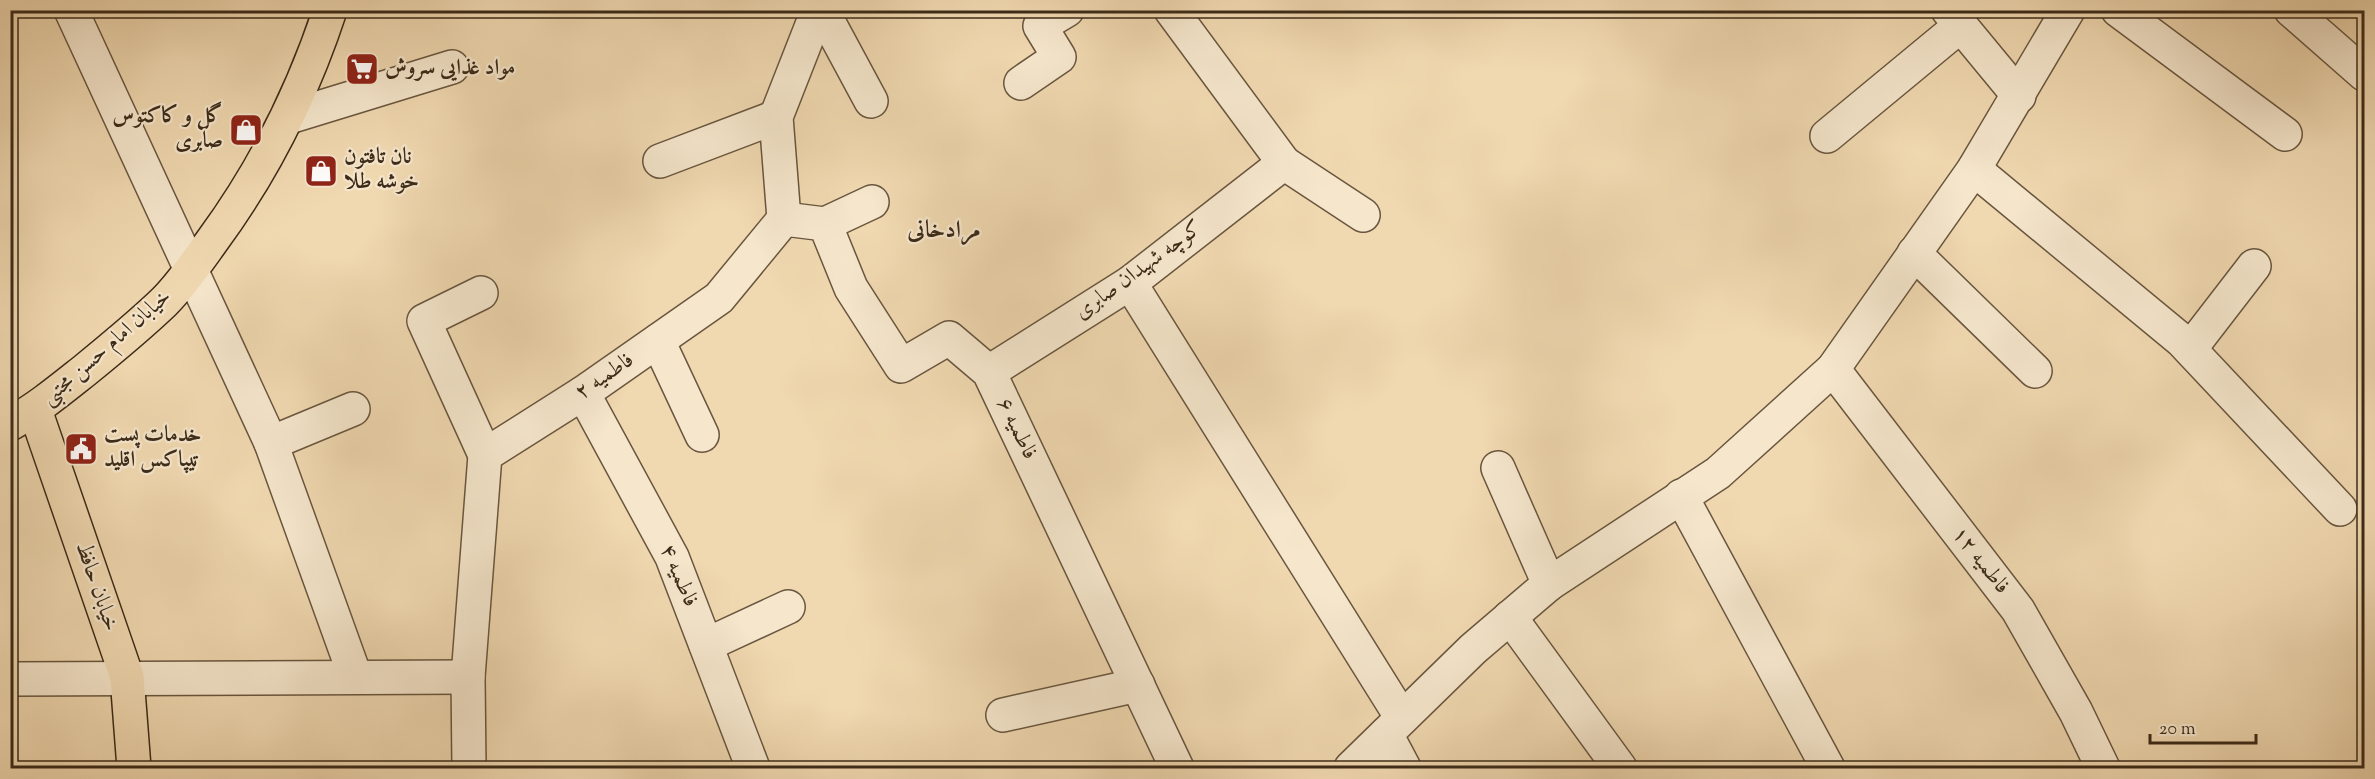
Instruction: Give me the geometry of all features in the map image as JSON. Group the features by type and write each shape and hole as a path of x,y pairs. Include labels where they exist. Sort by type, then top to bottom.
{"main road":[{"name":"خیابان امام حسن مجتبی","path":"23,417 140,324 165,301 192,268 240,203 289,117 314,58 330,10"},
{"name":"خیابان حافظ","path":"23,417 128,677 134,768"}],"street":[{"path":"71,10 271,443 355,676"},
{"path":"820,10 871,101"},
{"path":"820,10 776,117 784,219 825,224 872,202"},
{"path":"1021,82 1059,57 1040,26 1067,10"},
{"path":"1171,10 1284,163 1363,215"},
{"path":"1351,768 1549,584 1718,473 1833,369 1974,169 2068,10"},
{"path":"2118,10 2285,134"},
{"path":"2291,10 2364,74"},
{"path":"1827,136 1954,18 2019,96"},
{"path":"289,117 452,67"},
{"path":"660,161 776,117"},
{"name":"کوچه شهیدان صابری","path":"989,372 1130,283 1284,163"},
{"path":"1974,169 2190,349 2340,509"},
{"name":"فاطمیه ۲","path":"484,455 583,393 718,298 784,219"},
{"name":"فاطمیه ۶","path":"825,224 851,288 901,366 949,338 989,372 1177,768"},
{"path":"1914,253 2035,371"},
{"path":"2190,349 2254,266"},
{"path":"1130,283 1394,726 1404,768"},
{"path":"469,768 468,676 484,455 424,321 481,293"},
{"path":"658,341 702,435"},
{"name":"فاطمیه ۱۲","path":"1833,369 2018,610 2076,711 2103,768"},
{"name":"فاطمیه ۴","path":"583,393 672,557 753,768"},
{"path":"271,443 353,409"},
{"path":"1498,468 1549,584"},
{"path":"1681,496 1828,768"},
{"path":"706,645 788,607"},
{"path":"1510,618 1620,768"},
{"path":"10,678 468,676"},
{"path":"1004,715 1138,685"}],"place":[{"name":"مواد غذایی سروش","path":"362,69"},
{"name":"گل و کاکتوس صابری","path":"246,130"},
{"name":"نان تافتون خوشه طلا","path":"321,171"},
{"name":"خدمات پست تیپاکس اقلید","path":"81,449"}],"district":[{"name":"مرادخانی","path":"944,231"}]}
